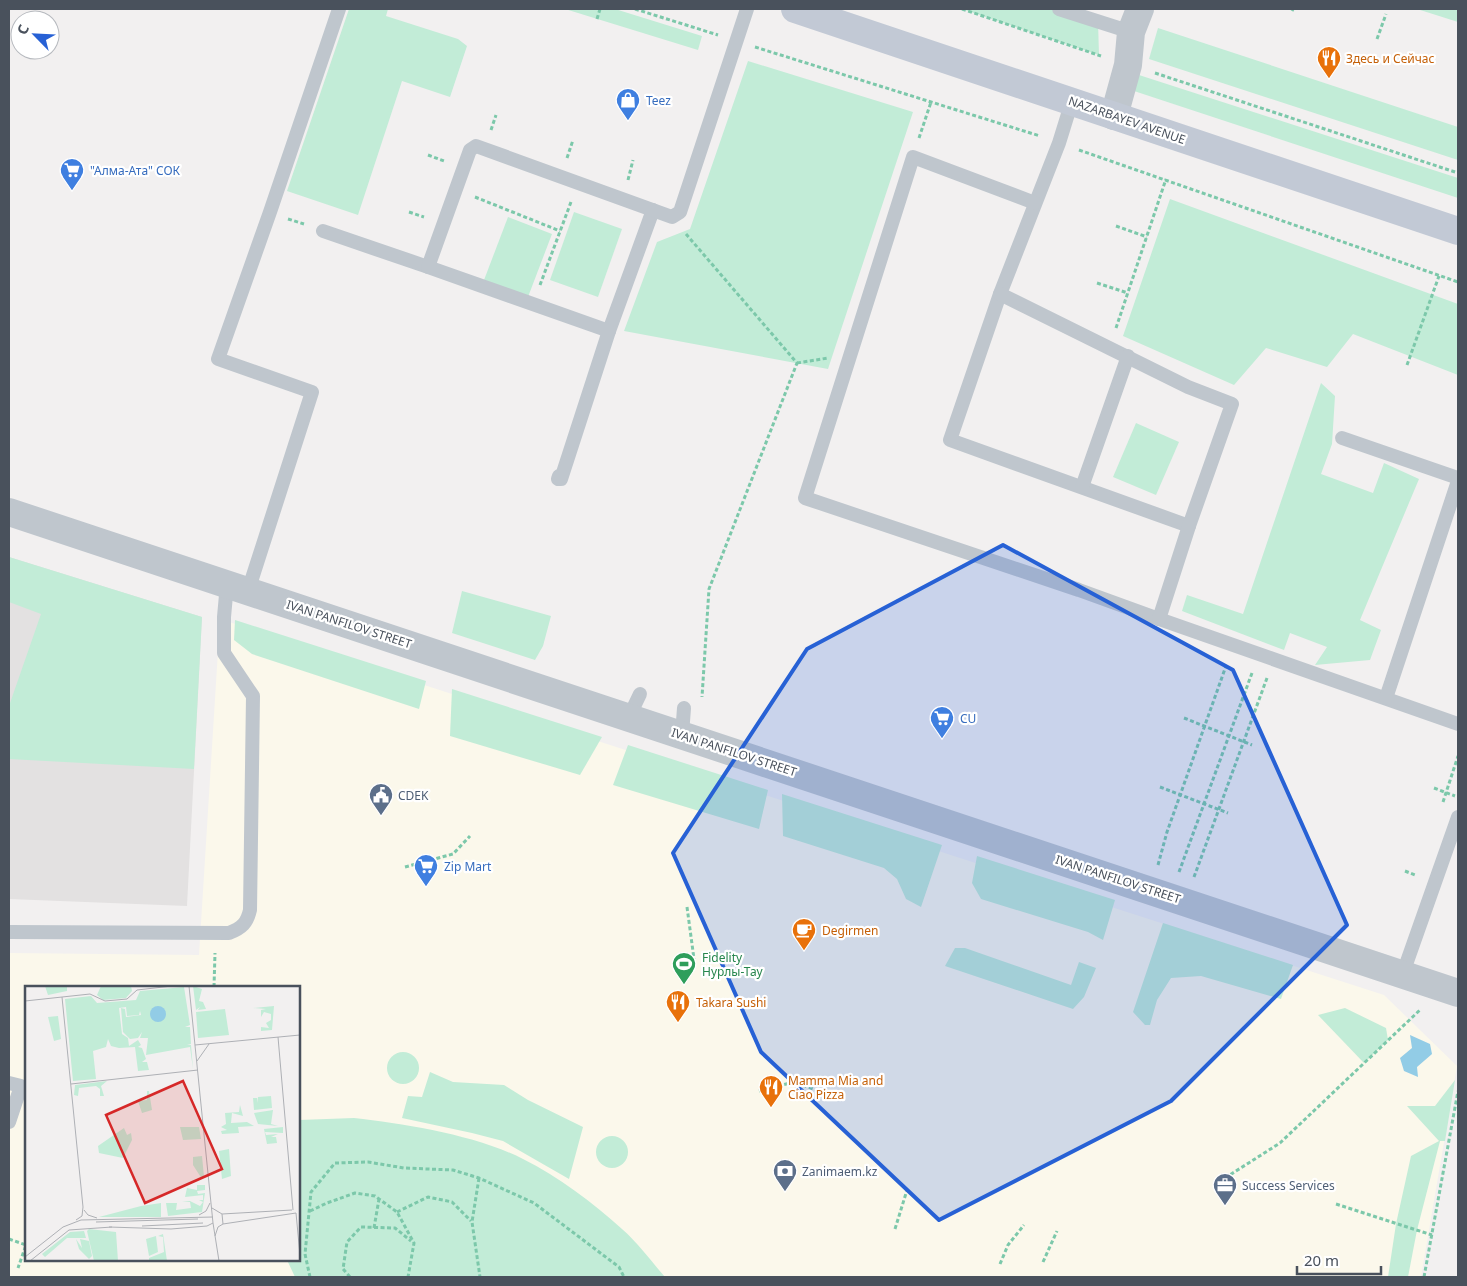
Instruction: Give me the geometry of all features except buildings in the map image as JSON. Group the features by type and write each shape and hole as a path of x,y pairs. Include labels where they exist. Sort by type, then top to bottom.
{"main road":[{"name":"NAZARBAYEV AVENUE","path":"795,9 1458,231"}],"street":[{"path":"1114,116 1128,64 1136,20"},
{"name":"IVAN PANFILOV STREET","path":"9,512 237,587 635,705 682,734 1458,993"}],"lane":[{"path":"9,932 229,933 240,928 247,921 250,910 254,696 224,652 224,616 312,392 218,359 339,9"},
{"path":"428,267 470,150 476,146 672,217 680,212 747,9"},
{"path":"1059,9 1136,20"},
{"path":"1072,101 1059,143 1000,294 950,440 1189,526"},
{"path":"1035,203 912,157 805,498 1079,590 1159,620 1458,724"},
{"path":"559,476 558,479 561,479 609,331 653,210"},
{"path":"323,231 609,331"},
{"path":"1000,294 1188,387 1232,404 1189,526 1159,620"},
{"path":"1082,487 1128,356"},
{"path":"1342,438 1458,480 1386,698"},
{"path":"682,734 684,708"},
{"path":"1403,974 1458,817"},
{"path":"9,1083 21,1086 9,1122"}],"path":[{"path":"597,18 600,9"},
{"path":"962,9 1458,174"},
{"path":"1377,40 1386,14"},
{"path":"912,157 931,102"},
{"path":"1109,347 1166,179"},
{"path":"533,304 578,183"},
{"path":"456,190 560,231"},
{"path":"270,212 323,231"},
{"path":"672,217 796,363"},
{"path":"1116,226 1147,237"},
{"path":"1407,365 1439,276"},
{"path":"1097,283 1128,293"},
{"path":"796,363 850,354"},
{"path":"702,704 709,589 796,363"},
{"path":"1149,890 1180,796 1234,645"},
{"path":"1177,877 1259,654"},
{"path":"1192,882 1274,659"},
{"path":"1184,718 1252,745"},
{"path":"1160,788 1228,813"},
{"path":"1434,788 1458,797"},
{"path":"405,867 452,854 470,836"},
{"path":"687,907 694,959"},
{"path":"214,986 216,933"},
{"path":"1225,1178 1280,1143 1425,1005"},
{"path":"759,1091 794,1082 827,1094"},
{"path":"1424,1277 1458,1091"},
{"path":"310,1277 305,1254 311,1192 335,1163 368,1162 404,1168 453,1170 480,1178 534,1203 619,1267 624,1277"},
{"path":"480,1178 472,1222 480,1277"},
{"path":"895,1229 907,1190"},
{"path":"310,1211 355,1193 375,1196 397,1212 414,1243 408,1277"},
{"path":"397,1212 428,1196 452,1202 472,1222"},
{"path":"374,1228 379,1199"},
{"path":"1336,1204 1432,1235"},
{"path":"1000,1264 1008,1245 1024,1225"},
{"path":"350,1277 343,1269 347,1242 361,1227 395,1228 414,1243"},
{"path":"1043,1262 1058,1231"},
{"path":"9,1238 25,1245"},
{"path":"18,1268 25,1248"}],"highlighted area":[{"path":"1003,545 1233,670 1347,925 1171,1101 939,1220 761,1052 673,853 807,649"}],"shaded area":[{"path":"9,557 202,617 187,906 9,899"},
{"path":"220,619 1384,995 1457,1066 1421,1277 9,1277 9,953 199,955"}],"green space":[{"path":"349,9 388,9 386,16 458,39 467,46 450,97 402,81 358,215 287,191"},
{"path":"565,9 615,9 702,36 698,50"},
{"path":"962,9 1059,9 1098,21 1099,55"},
{"path":"1417,9 1458,9 1458,22"},
{"path":"1158,28 1458,127 1458,160 1149,59"},
{"path":"748,61 913,112 828,369 624,331 657,242 690,229"},
{"path":"1139,75 1458,178 1458,198 1134,91"},
{"path":"1170,199 1458,304 1458,375 1353,334 1327,367 1266,348 1234,385 1123,336"},
{"path":"574,212 622,229 598,297 550,280"},
{"path":"508,217 552,234 528,297 484,280"},
{"path":"1321,383 1335,396 1332,444 1321,474 1373,493 1384,463 1419,479 1360,620 1381,630 1370,660 1315,665 1327,647 1290,633 1284,650 1182,611 1187,595 1243,614"},
{"path":"1136,423 1179,442 1156,495 1113,477"},
{"path":"9,557 202,617 194,769 9,759 9,706 41,614 9,602"},
{"path":"462,591 551,616 543,646 535,660 452,633"},
{"path":"235,620 426,681 419,709 252,654 234,640"},
{"path":"452,689 602,737 580,775 450,736"},
{"path":"628,745 768,790 759,829 613,785"},
{"path":"782,794 942,845 921,907 906,899 897,879 884,868 783,836"},
{"path":"977,856 1115,900 1103,940 1088,932 981,899 972,883"},
{"path":"1163,923 1293,965 1281,999 1201,976 1171,978 1157,1000 1150,1025 1145,1025 1133,1012"},
{"path":"955,948 965,948 1071,985 1079,962 1096,968 1084,997 1073,1009 945,966"},
{"path":"1345,1008 1386,1028 1388,1040 1364,1063 1318,1015"},
{"path":"403,1052 415,1056 419,1068 415,1080 403,1084 391,1080 387,1068 391,1056"},
{"path":"430,1072 453,1082 504,1085 528,1100 583,1127 569,1179 503,1141 402,1118 408,1096 422,1097"},
{"path":"1455,1080 1445,1141 1440,1141 1417,1230 1408,1277 1388,1277 1396,1224 1411,1156 1439,1141 1407,1106 1435,1106"},
{"path":"354,1118 418,1127 484,1143 523,1159 562,1182 599,1209 634,1240 665,1277 295,1277 287,1261 300,1261 300,1120"},
{"path":"612,1136 624,1140 628,1152 624,1164 612,1168 600,1164 596,1152 600,1140"}],"water":[{"path":"1410,1035 1430,1044 1432,1054 1417,1067 1418,1077 1404,1071 1400,1058 1412,1048"}],"place":[{"name":"Здесь и Сейчас","path":"1329,79"},
{"name":"Teez","path":"628,121"},
{"name":"\"Алма-Ата\" СОК","path":"72,191"},
{"name":"CU","path":"942,739"},
{"name":"CDEK","path":"381,816"},
{"name":"Zip Mart","path":"426,887"},
{"name":"Degirmen","path":"804,951"},
{"name":"Fidelity Нурлы-Тау","path":"684,985"},
{"name":"Takara Sushi","path":"678,1023"},
{"name":"Mamma Mia and Ciao Pizza","path":"771,1108"},
{"name":"Zanimaem.kz","path":"785,1192"},
{"name":"Success Services","path":"1225,1206"}]}
